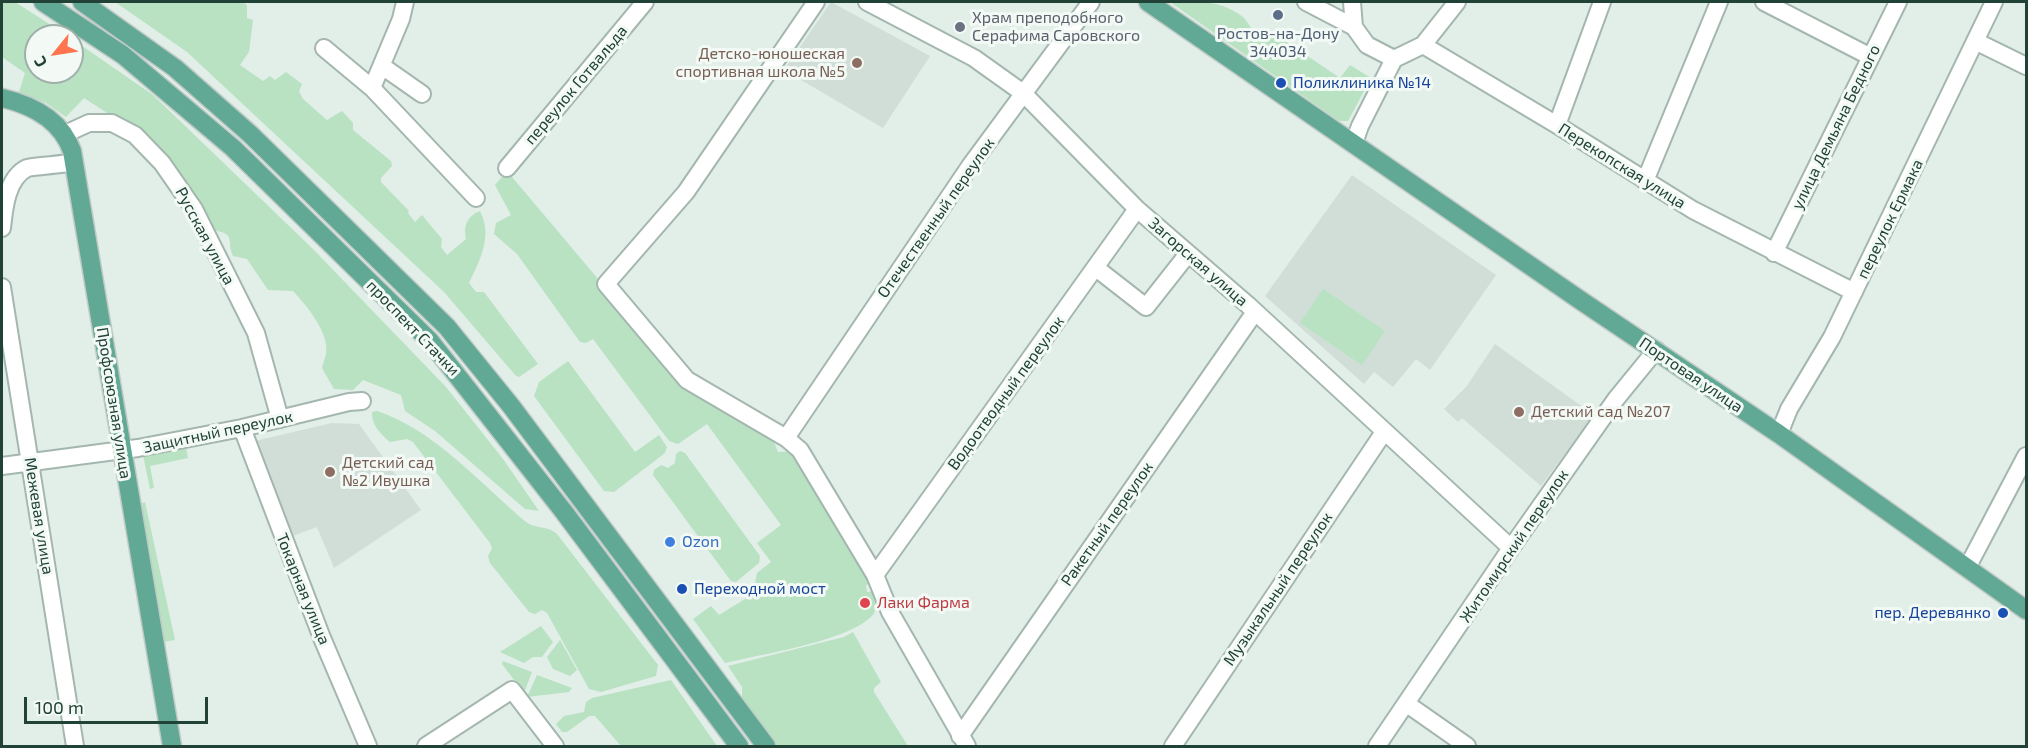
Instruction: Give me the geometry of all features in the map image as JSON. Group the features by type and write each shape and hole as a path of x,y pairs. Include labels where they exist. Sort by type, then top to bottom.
{"main road":[{"name":"проспект Стачки","path":"43,2 132,62 228,144 430,341 572,521 739,747"},
{"name":"проспект Стачки","path":"82,2 176,68 243,127 447,327 511,406 766,747"},
{"name":"Портовая улица","path":"1148,2 1779,434 2026,609"},
{"name":"Профсоюзная улица","path":"2,98 39,112 64,134 75,162 172,747"}],"street":[{"path":"372,88 405,2"},
{"name":"переулок Готвальда","path":"507,168 645,2"},
{"path":"816,2 686,192 606,284 687,380 786,438 800,450 875,575 890,612 964,741"},
{"name":"Загорская улица","path":"867,2 974,58 1023,93 1137,210 1255,312 1511,548"},
{"name":"Отечественный переулок","path":"786,438 970,166 1091,2"},
{"path":"1306,2 1354,27 1367,45 1394,59"},
{"path":"1353,2 1354,27"},
{"path":"1354,143 1360,126 1394,59 1423,45 1457,2"},
{"path":"1557,125 1602,2"},
{"path":"1645,181 1719,2"},
{"path":"1764,2 1871,57"},
{"name":"улица Демьяна Бедного","path":"1774,253 1898,2"},
{"name":"переулок Ермака","path":"1779,434 1789,409 1832,337 1994,2"},
{"path":"1975,41 2026,66"},
{"name":"Перекопская улица","path":"1423,45 1645,181 1774,253 1854,292"},
{"path":"324,48 372,88 476,198"},
{"path":"382,66 422,94"},
{"name":"Русская улица","path":"64,134 89,123 112,123 135,135 162,163 194,209 256,333 280,419"},
{"path":"2,228 8,192 24,171 29,168 47,168 75,162"},
{"name":"Водоотводный переулок","path":"875,575 1137,210"},
{"path":"1096,268 1146,307 1187,255"},
{"name":"Межевая улица","path":"2,286 75,747"},
{"name":"Ракетный переулок","path":"964,741 1255,312"},
{"name":"Житомирский переулок","path":"1377,747 1511,548 1616,399 1656,350"},
{"name":"Защитный переулок","path":"2,466 122,451 242,428 349,402 362,401"},
{"name":"Токарная улица","path":"242,428 322,638 369,747"},
{"name":"Музыкальный переулок","path":"1173,747 1384,432"},
{"path":"1967,568 2026,456"},
{"path":"426,747 512,690 555,747"},
{"path":"1407,704 1467,747"}],"shaded area":[{"name":"Детско-юношеская спортивная школа №5","path":"831,2 930,56 883,128 784,70"},
{"path":"1352,175 1496,275 1430,370 1416,359 1393,387 1374,372 1364,384 1265,296"},
{"name":"Детский сад №207","path":"1495,344 1594,415 1541,486 1462,418 1458,422 1444,409 1466,387"},
{"name":"Детский сад №2 Ивушка","path":"332,423 359,424 421,510 334,568 317,527 290,537 255,441"}],"green space":[{"path":"2,2 15,2 49,24 24,24 24,72 2,57"},
{"path":"115,2 242,2 247,5 247,18 253,20 249,52 240,65 263,81 270,76 275,80 286,72 302,84 299,91 303,99 327,120 342,111 353,123 353,130 391,161 392,166 381,178 381,182 409,211 408,213 415,222 422,215 442,239 441,247 447,255 466,239 467,222 480,211 484,220 484,248 469,283 476,292 484,292 538,364 519,377 516,376 444,292 187,52"},
{"path":"1170,2 1200,2 1226,7 1243,17 1258,36 1266,28 1340,78 1350,65 1371,78 1348,121 1339,121"},
{"path":"84,47 153,95 313,249 446,387 503,459 539,511 525,509 435,431 405,411 401,395 363,380 353,390 334,389 322,368 326,354 324,337 316,320 304,304 293,291 268,290 247,259 233,256 228,236 213,230 132,129 84,98 66,117 46,103 19,92 24,76 24,84 84,84"},
{"path":"507,171 685,382 740,415 774,442 778,452 795,451 872,579 866,586 867,592 876,591 877,595 876,608 871,617 858,626 823,640 725,663 693,619 711,606 719,615 753,594 757,573 771,562 757,543 781,525 707,424 678,444 669,441 593,339 586,343 580,342 517,254 494,234 496,223 511,215 495,185"},
{"path":"1323,289 1385,331 1362,365 1300,323"},
{"path":"568,361 635,452 659,435 667,447 665,453 614,492 604,491 534,396 539,382"},
{"path":"377,411 398,419 437,444 526,522 557,534 658,665 656,676 601,692 589,689 547,613 542,610 535,614 529,612 490,563 488,556 492,548 490,543 413,442 407,439 390,442 377,429 372,412"},
{"path":"185,441 188,458 150,466 154,488 150,489 142,450"},
{"path":"680,451 685,453 760,556 759,563 736,582 731,581 653,475 654,470 661,465 668,468 675,463 676,454"},
{"path":"145,502 175,640 163,642 139,504"},
{"path":"541,626 553,642 542,657 533,657 524,663 500,652"},
{"path":"853,632 881,682 874,688 874,692 908,746 776,746 742,699 742,687 728,666 844,637"},
{"path":"560,640 577,670 570,676 553,669 547,657"},
{"path":"503,661 532,672 524,693 502,664"},
{"path":"537,675 572,688 569,692 527,697"},
{"path":"671,680 717,746 621,746 595,716 589,716 567,732 562,732 556,724 564,716 584,712 586,702 592,698"}],"place":[{"name":"Ростов-на-Дону 344034","path":"1278,15"},
{"name":"Храм преподобного Серафима Саровского","path":"960,27"},
{"name":"Детско-юношеская спортивная школа №5","path":"857,63"},
{"name":"Поликлиника №14","path":"1281,83"},
{"name":"Детский сад №207","path":"1519,412"},
{"name":"Детский сад №2 Ивушка","path":"330,472"},
{"name":"Ozon","path":"670,542"},
{"name":"Переходной мост","path":"682,589"},
{"name":"Лаки Фарма","path":"865,603"},
{"name":"пер. Деревянко","path":"2003,613"}]}
